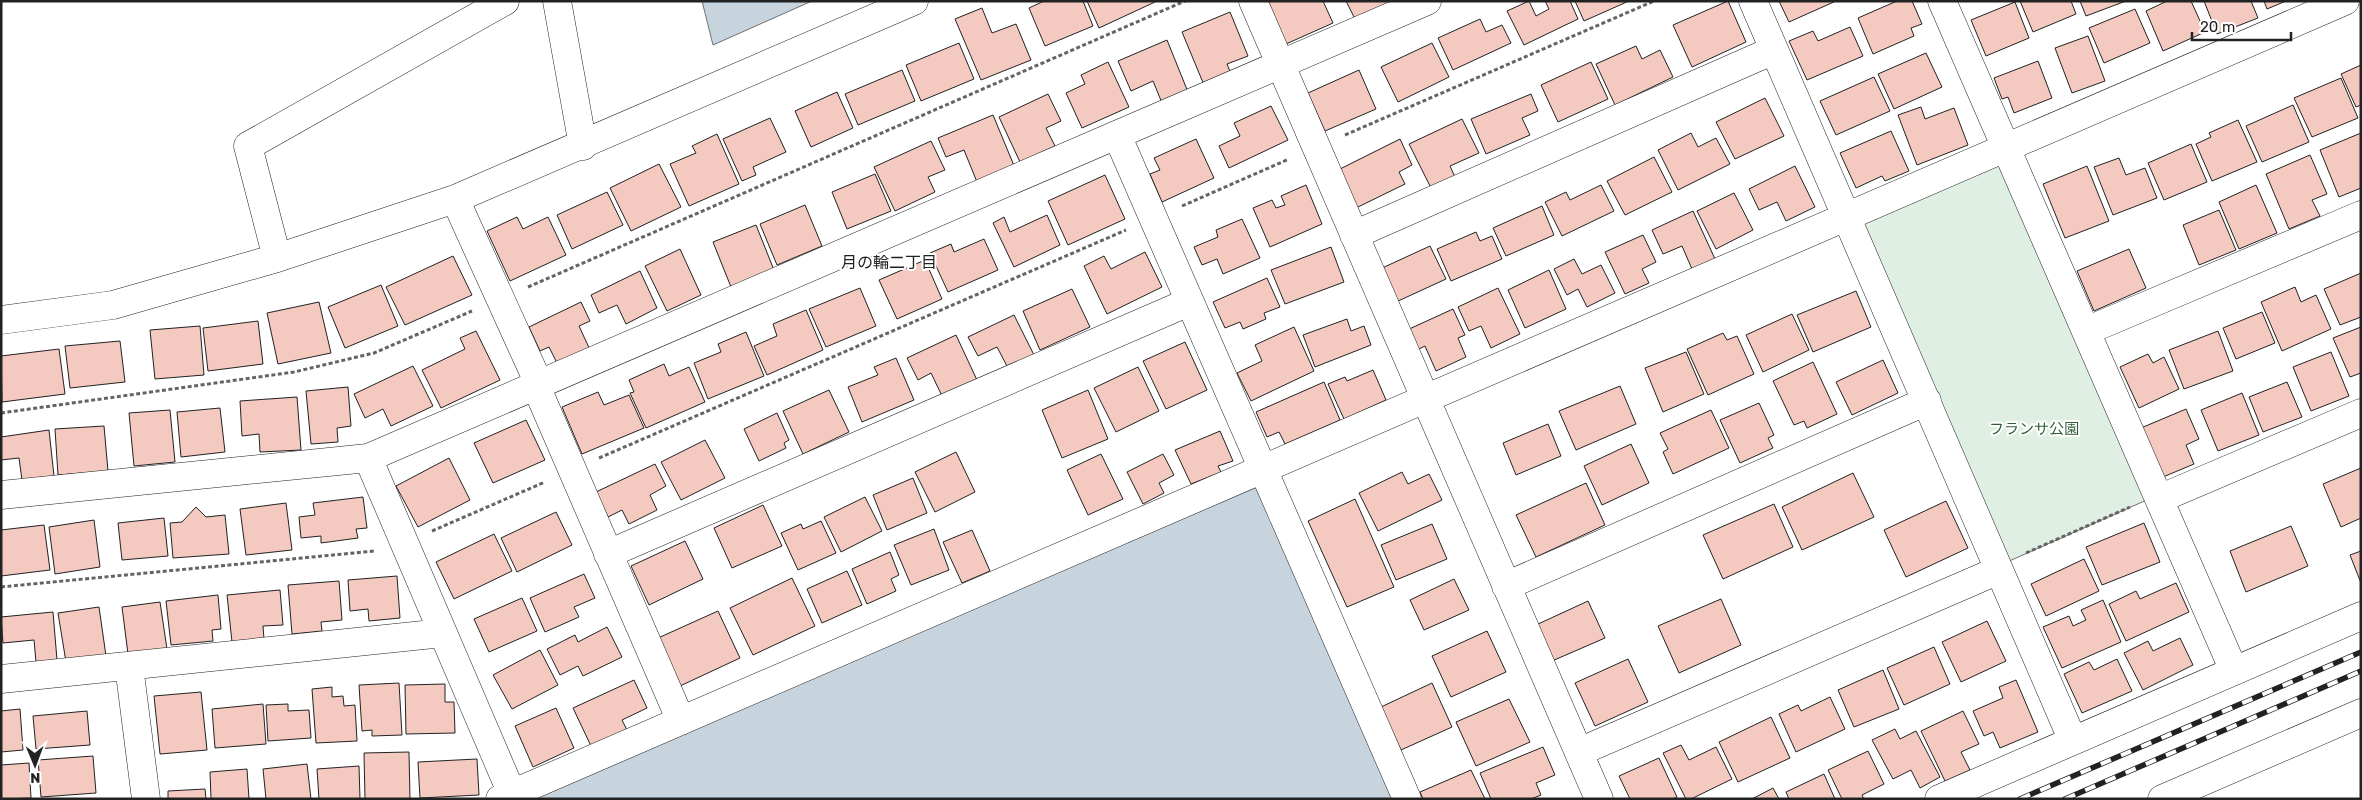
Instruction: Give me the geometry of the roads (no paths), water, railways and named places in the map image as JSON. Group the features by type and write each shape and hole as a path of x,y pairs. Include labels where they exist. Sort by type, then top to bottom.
{"street":[{"path":"277,258 248,146 505,1"},
{"path":"557,1 583,146"},
{"path":"1,320 113,305 277,258 455,199 583,146 914,1"},
{"path":"1253,1 1599,799"},
{"path":"1,495 368,458 1427,1"},
{"path":"1753,1 2074,741"},
{"path":"1942,1 2234,671"},
{"path":"368,458 443,633 506,796 2344,1"},
{"path":"1354,235 1774,50"},
{"path":"1117,135 1407,799"},
{"path":"455,199 538,385 572,470 681,721"},
{"path":"2086,331 2361,215"},
{"path":"608,554 1189,302"},
{"path":"1506,586 1927,402"},
{"path":"2158,497 2361,413"},
{"path":"1579,752 1998,568"},
{"path":"1939,799 2361,616"},
{"path":"1,679 443,633"},
{"path":"129,666 146,799"},
{"path":"2162,799 2361,713"}],"railway":[{"path":"2020,799 2361,652"},
{"path":"2065,799 2361,671"}],"district":[{"name":"月の輪二丁目","path":"889,262"}],"park label":[{"name":"フランサ公園","path":"2034,429"}]}
